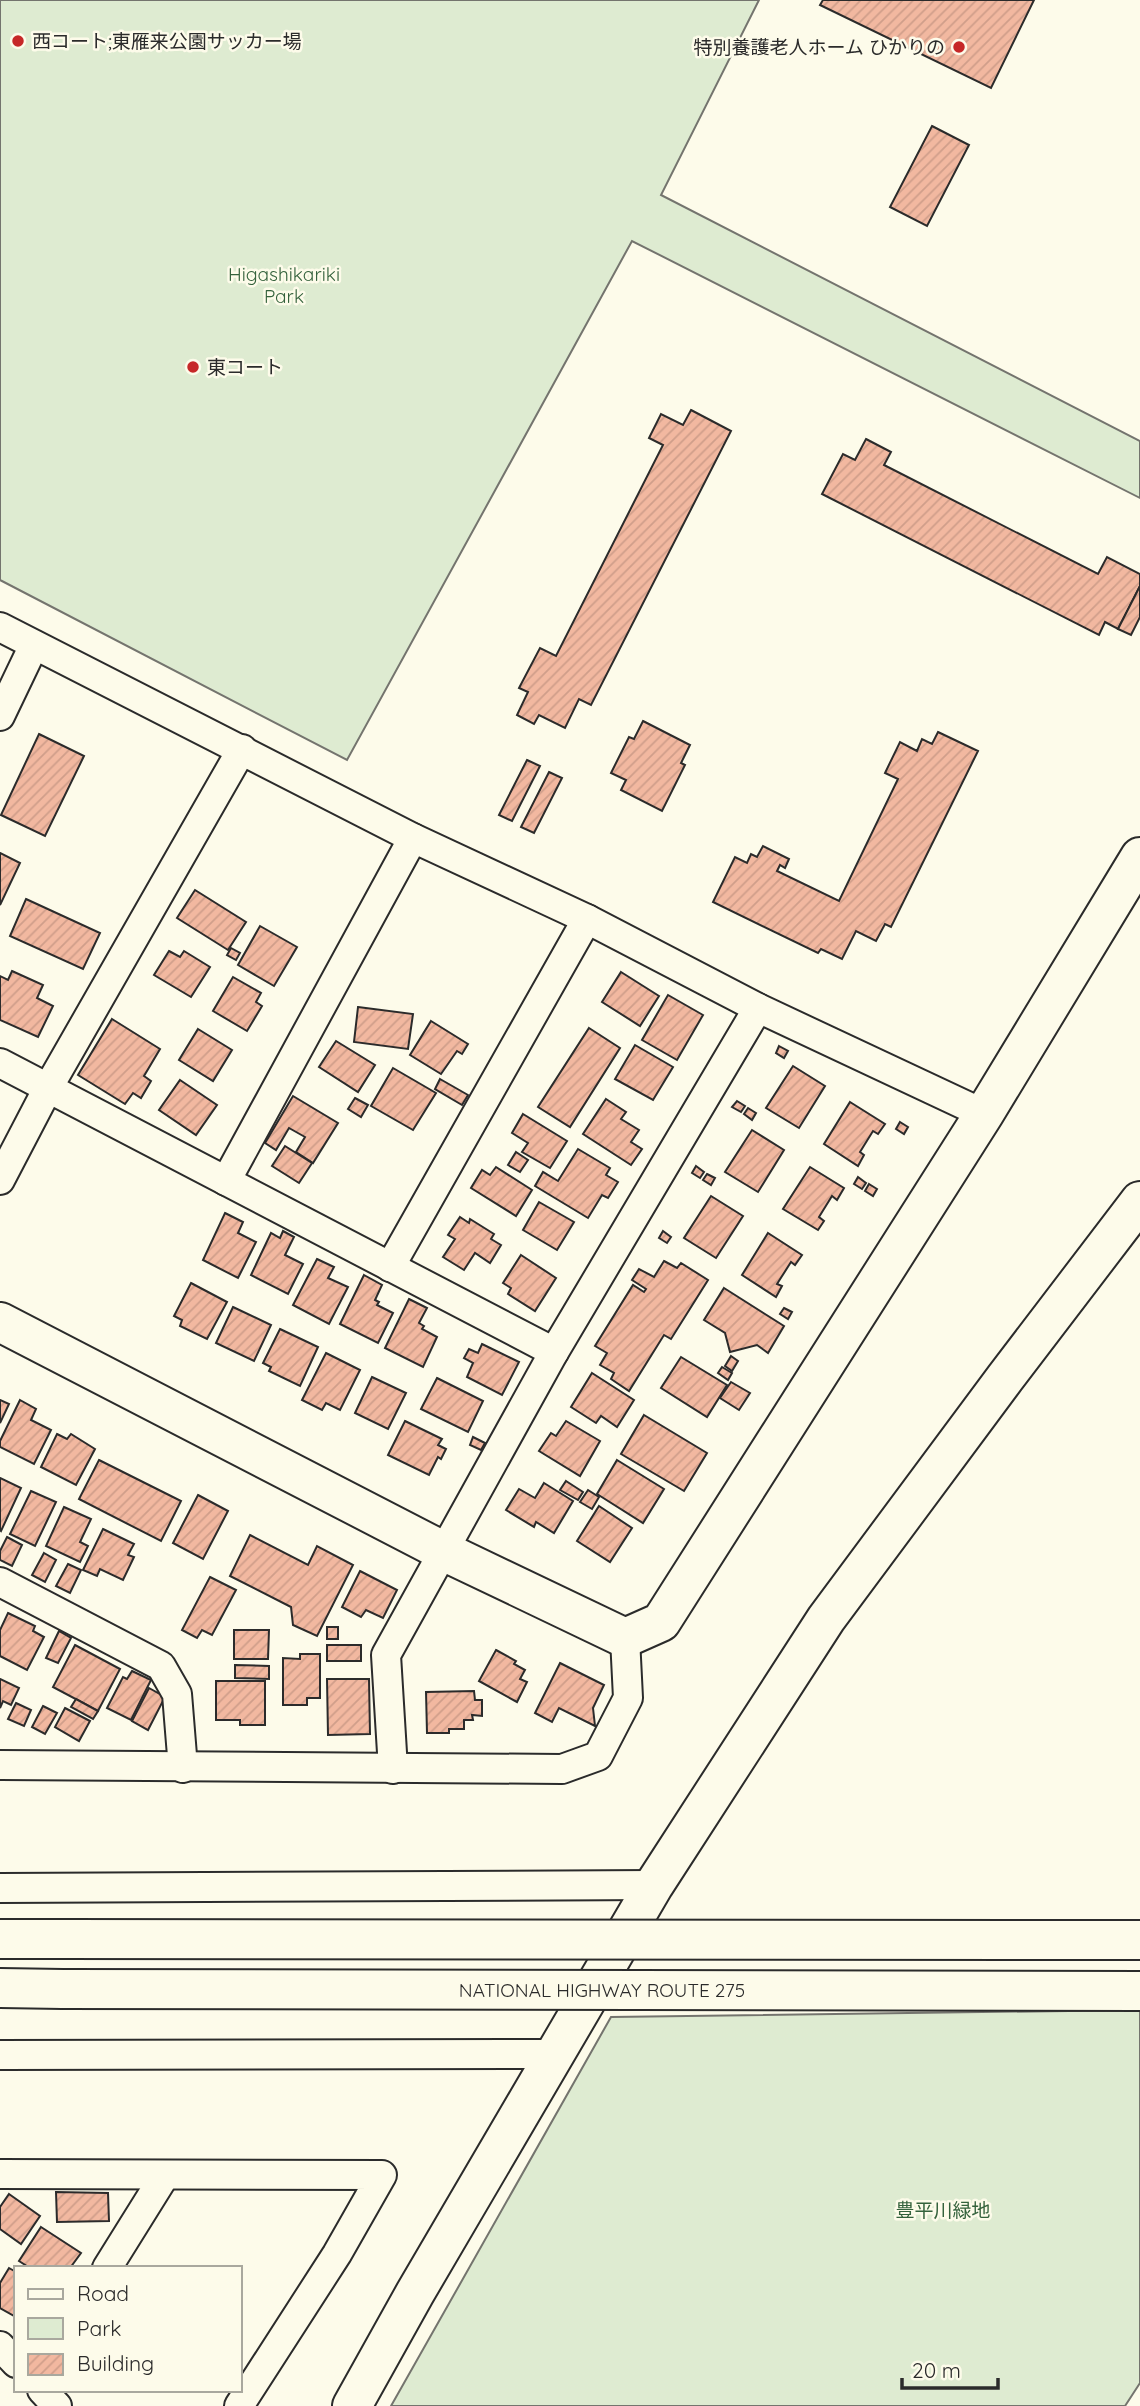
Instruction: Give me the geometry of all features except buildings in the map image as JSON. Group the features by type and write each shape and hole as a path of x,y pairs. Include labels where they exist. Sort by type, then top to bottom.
{"main road":[{"path":"0,1322 443,1551 625,1638 661,1622 984,1114 1140,858"},
{"path":"352,2406 654,1885 826,1619 1140,1201"},
{"path":"0,1939 1140,1940"},
{"name":"NATIONAL HIGHWAY ROUTE 275","path":"0,1989 1140,1991"}],"street":[{"path":"0,627 413,838 587,919 758,1007 984,1114"},
{"path":"0,716 34,645"},
{"path":"0,1180 48,1088 242,749"},
{"path":"226,1181 413,838"},
{"path":"390,1267 587,919"},
{"path":"393,1769 386,1656 554,1352 758,1007"},
{"path":"0,1063 554,1352"},
{"path":"0,1582 161,1666 177,1694 183,1768"},
{"path":"0,1765 562,1769 598,1756 628,1698 625,1638"},
{"path":"0,1888 654,1885"},
{"path":"0,2055 554,2054"},
{"path":"0,2175 382,2175 337,2254 239,2406"},
{"path":"108,2266 165,2175"},
{"path":"0,2346 14,2361"},
{"path":"44,2392 57,2406"}],"green space":[{"name":"Higashikariki Park","path":"0,0 759,0 661,195 1140,441 1140,498 632,241 347,760 0,580"},
{"name":"豊平川緑地","path":"1140,2010 1140,2383 1125,2406 391,2406 611,2017"}],"place":[{"name":"西コート;東雁来公園サッカー場","path":"18,41"},
{"name":"特別養護老人ホーム ひかりの","path":"959,47"},
{"name":"東コート","path":"193,367"}]}
